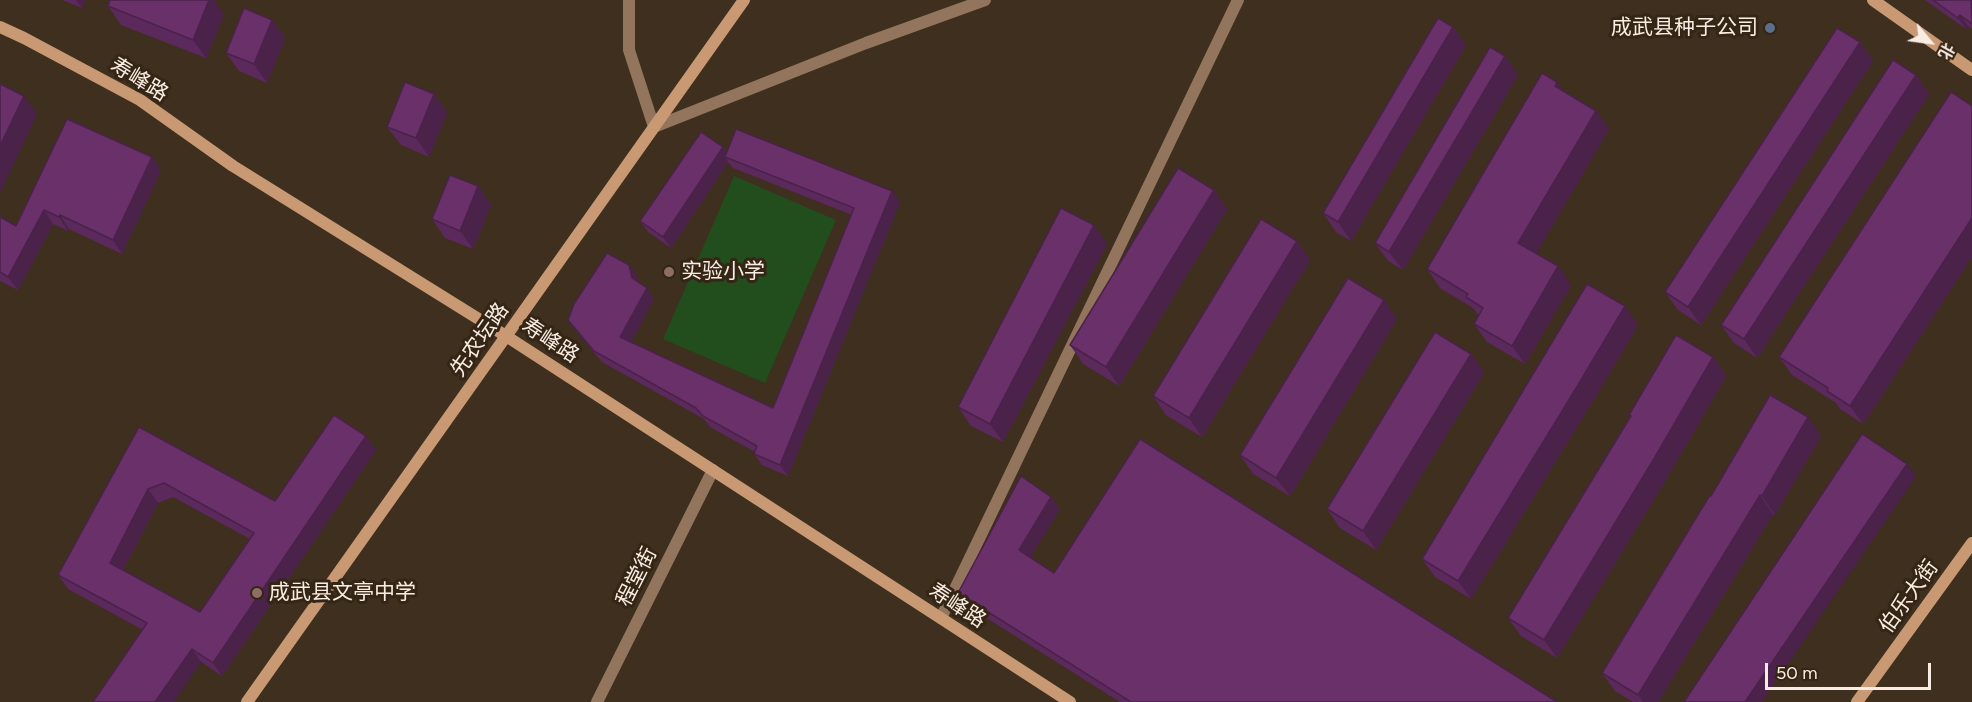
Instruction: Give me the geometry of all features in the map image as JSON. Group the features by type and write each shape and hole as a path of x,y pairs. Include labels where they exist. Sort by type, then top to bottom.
{"street":[{"path":"630,0 629,50 654,127 866,43 985,0"},
{"name":"先农坛路","path":"247,702 744,0"},
{"path":"941,618 1238,0"},
{"path":"1873,0 1972,70"},
{"name":"寿峰路","path":"0,27 140,100 233,166 506,336 1070,702"},
{"name":"程堂街","path":"597,702 713,470"},
{"name":"伯乐大街","path":"1857,702 1972,543"}],"green space":[{"path":"734,176 836,220 765,383 663,339"}],"building":[{"path":"110,0 209,0 193,40 108,6"},
{"path":"1933,0 1971,0 1972,24 1960,15 1958,18"},
{"path":"244,8 272,20 254,64 226,53"},
{"path":"1438,18 1453,27 1338,222 1323,213"},
{"path":"1837,28 1860,42 1688,307 1665,292"},
{"path":"1490,47 1505,56 1389,252 1375,243"},
{"path":"1893,60 1916,75 1744,339 1721,325"},
{"path":"1542,73 1557,82 1555,86 1596,111 1518,243 1558,266 1512,346 1474,324 1483,308 1466,297 1468,294 1427,269"},
{"path":"405,82 434,94 416,138 387,127"},
{"path":"0,84 24,96 0,146"},
{"path":"1951,92 1972,106 1972,218 1850,406 1827,391 1828,388 1779,357"},
{"path":"67,119 152,157 113,240 44,210 8,277 0,272 0,217 16,226"},
{"path":"736,129 892,191 780,465 754,454 757,446 703,416 696,408 594,351 568,320 574,304 607,253 629,265 632,278 647,288 620,337 773,408 854,208 725,157"},
{"path":"701,132 723,147 663,237 640,221"},
{"path":"1178,168 1214,190 1106,367 1070,345"},
{"path":"450,175 478,186 460,231 432,219"},
{"path":"1061,208 1094,225 990,424 958,407"},
{"path":"1261,219 1297,241 1189,418 1153,396"},
{"path":"1348,278 1384,300 1276,478 1240,455"},
{"path":"1587,284 1625,306 1458,581 1422,559"},
{"path":"1435,332 1471,354 1363,531 1327,509"},
{"path":"1676,335 1713,357 1544,640 1508,618 1631,416 1629,415"},
{"path":"1770,395 1808,417 1762,496 1760,495 1638,695 1602,673"},
{"path":"334,415 366,436 213,663 192,649 155,702 93,702 147,623 58,575 139,427 275,501","holes":["164,483 254,533 200,612 110,563 148,489"]},
{"path":"1862,434 1907,464 1745,702 1684,702"},
{"path":"1140,439 1557,702 1131,702 958,593 1021,476 1051,497 1019,550 1054,573"}],"place":[{"name":"成武县种子公司","path":"1770,28"},
{"name":"实验小学","path":"669,272"},
{"name":"成武县文亭中学","path":"257,593"}]}
